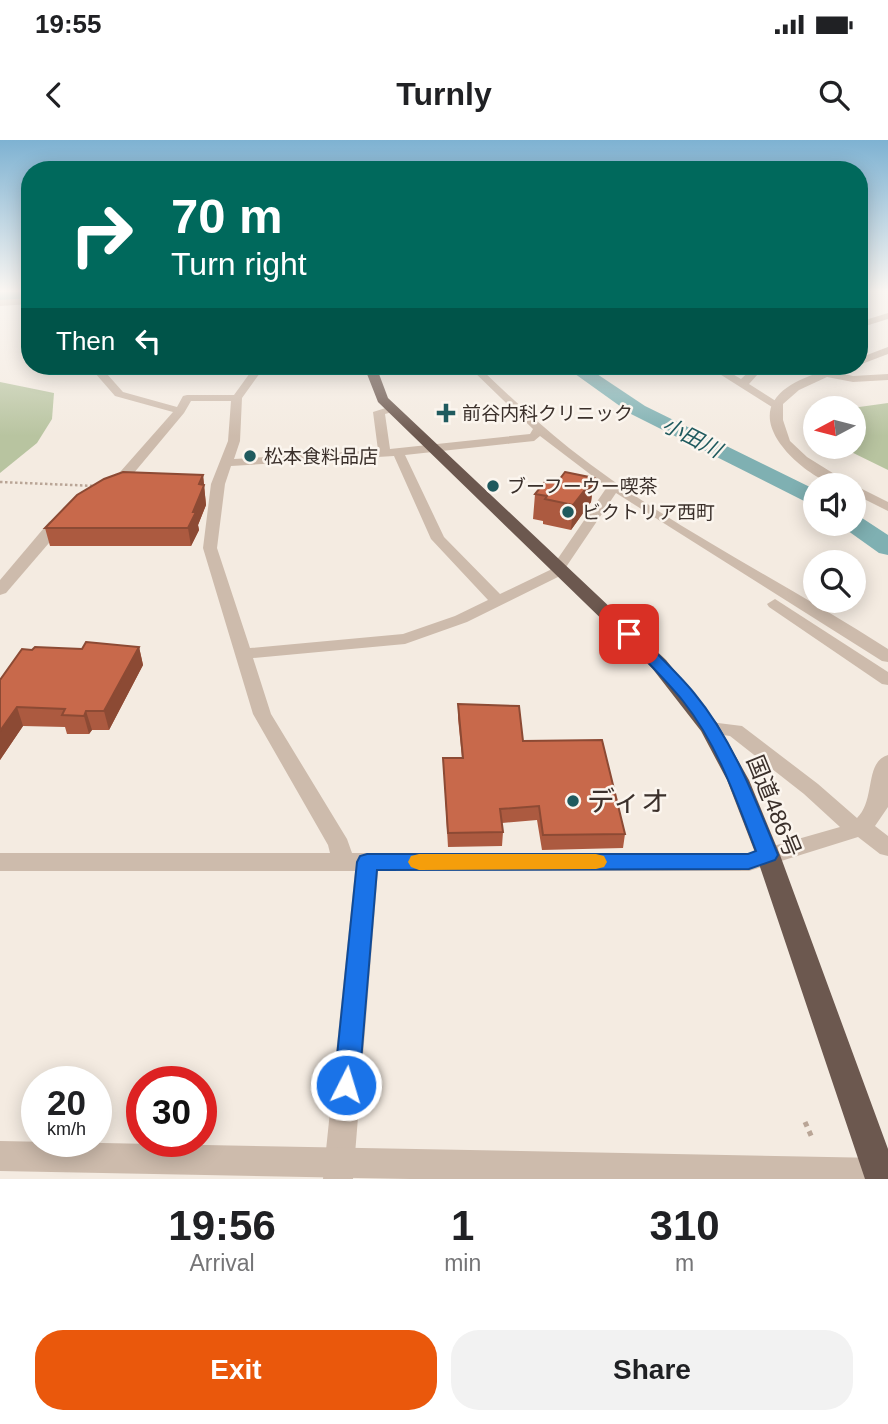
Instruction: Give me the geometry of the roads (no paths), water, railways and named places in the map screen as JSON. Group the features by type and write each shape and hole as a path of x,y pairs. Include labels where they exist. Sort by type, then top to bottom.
{"highway":[{"name":"国道486号","path":"373,375 377,390 392,409 659,664 710,728 738,780 768,855 881,1176"}],"street":[{"path":"868,358 888,350"},
{"path":"102,375 119,394 180,411"},
{"path":"254,375 237,398 237,422 226,463 212,484 210,548 262,715 339,845 355,862 339,1172"},
{"path":"482,375 538,430 613,487 803,601"},
{"path":"726,375 776,405"},
{"path":"742,385 751,375"},
{"path":"824,473 811,466 783,439 777,427 776,405 800,386 825,375"},
{"path":"832,375 853,379 888,377"},
{"path":"143,483 109,487 180,411 187,398 237,398"},
{"path":"392,409 379,412 380,432 438,538 497,600"},
{"path":"226,463 433,448 534,437 538,430"},
{"path":"245,654 405,639 461,619 555,573 613,487"},
{"path":"866,495 888,506"},
{"path":"0,590 54,525 71,512"},
{"path":"775,604 888,680"},
{"path":"808,613 816,631"},
{"path":"821,613 888,657"},
{"path":"710,728 735,730 811,789 849,823 870,833 888,848"},
{"path":"0,862 749,862 859,828 876,811 884,766 888,762"},
{"path":"0,1156 339,1172 881,1176"}],"waterway":[{"name":"小田川","path":"586,375 638,410 803,493"},
{"name":"小田川","path":"866,532 888,547"}],"place":[{"name":"前谷内科クリニック","path":"446,413"},
{"name":"松本食料品店","path":"250,456"},
{"name":"ブーフーウー喫茶","path":"493,486"},
{"name":"ビクトリア西町","path":"568,512"},
{"name":"ディオ","path":"573,801"}]}
